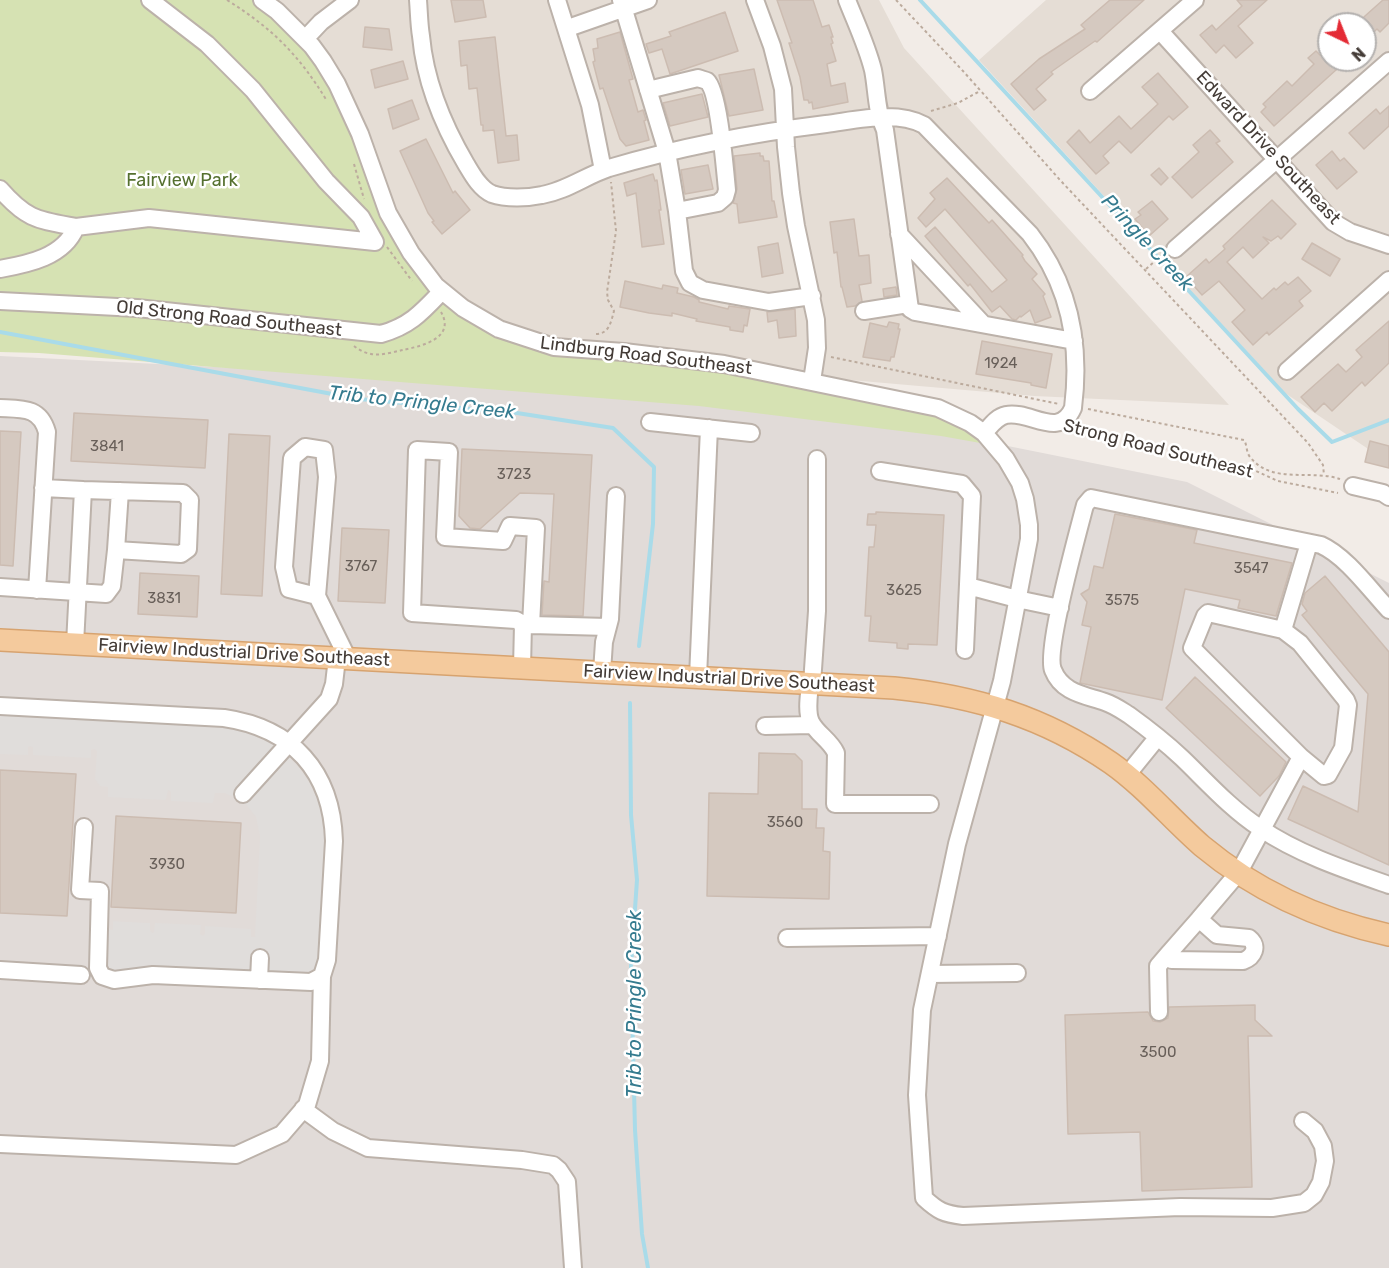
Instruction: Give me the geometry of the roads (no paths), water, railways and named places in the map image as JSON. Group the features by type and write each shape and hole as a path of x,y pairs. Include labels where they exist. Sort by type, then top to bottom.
{"main road":[{"name":"Fairview Industrial Drive Southeast","path":"0,640 698,677 931,692 995,706 1035,721 1067,737 1092,751 1127,776 1202,846 1239,872 1285,900 1310,911 1389,935"}],"street":[{"path":"0,189 15,207 38,220 76,228 149,218 375,242 361,217 326,181 253,90 207,44 150,0"},
{"name":"Lindburg Road Southeast","path":"262,0 277,11 323,61 337,84 360,135 388,213 411,253 436,286 464,308 499,329 554,347 691,359 731,365 938,408 960,417 984,433 997,446 1013,470 1025,499 1029,525 1026,560 995,706 957,844 922,1010 917,1095 924,1198 936,1210 948,1215 963,1216 1180,1207 1272,1208 1304,1203 1314,1195 1321,1182 1325,1161 1323,1146 1315,1131 1302,1121"},
{"path":"305,39 321,22 350,0"},
{"path":"418,0 421,38 438,110 456,147 476,180 491,194 510,197 538,196 566,189 667,152 786,129 879,118 907,118 924,125 1044,251 1061,285 1072,323 1074,341 915,312 908,304 885,130 879,118 879,100 869,56 847,0"},
{"path":"557,0 568,28 590,105 606,173"},
{"path":"568,28 622,4 648,0"},
{"path":"755,0 778,67 796,226 812,296 817,337 812,381"},
{"path":"1090,91 1195,0"},
{"path":"622,4 667,152 686,277 695,287 769,302 812,296"},
{"name":"Edward Drive Southeast","path":"1160,31 1334,222 1350,232 1389,245"},
{"path":"1168,252 1389,61"},
{"path":"648,90 698,78 706,80 712,88 722,141 725,197 718,203 677,211"},
{"path":"0,269 29,264 54,252 71,240 76,228"},
{"path":"899,234 983,324"},
{"path":"1287,371 1389,280"},
{"name":"Old Strong Road Southeast","path":"0,301 137,308 381,334 397,330 412,321 442,291"},
{"path":"864,312 908,304"},
{"name":"Strong Road Southeast","path":"984,433 998,419 1009,415 1053,424 1059,423 1071,414 1076,368 1074,341"},
{"path":"0,408 36,413 44,421 47,432 37,590"},
{"path":"650,422 751,433"},
{"path":"698,677 709,428"},
{"path":"243,794 329,699 342,659 316,596 327,477 324,450 305,447 292,458 284,567 289,589 316,596"},
{"path":"522,668 527,624 536,528 510,526 503,541 445,537 449,452 417,450 412,614 516,620 527,624 608,627"},
{"path":"817,459 817,611 809,715 812,724 832,745 836,753 835,804 930,804"},
{"path":"880,471 962,484 972,496 965,650"},
{"path":"43,488 183,492 190,500 188,549 181,554 116,550"},
{"path":"75,644 83,490"},
{"path":"1346,490 1383,493 1389,497"},
{"path":"0,586 78,594 106,594 112,586 120,491"},
{"path":"602,672 604,642 608,627 616,496"},
{"path":"1389,610 1328,548 1091,498 1085,505 1050,659 1063,685 1080,695 1115,706 1157,738 1261,829 1328,864 1389,885"},
{"path":"1284,630 1309,543"},
{"path":"968,586 1060,608"},
{"path":"1208,613 1284,630 1305,649 1348,705 1343,748 1328,775 1324,776 1301,757 1192,648 1208,613"},
{"path":"0,706 230,719 268,730 290,743 318,779 327,797 334,841 327,960 322,976 320,1060 307,1105 282,1134 236,1155 0,1144"},
{"path":"765,726 812,724"},
{"path":"1127,776 1157,738"},
{"path":"1160,1012 1158,966 1239,872 1301,757"},
{"path":"84,827 80,890 100,891 98,968 102,976 114,980 153,975 311,982 322,976"},
{"path":"1170,952 1175,962 1244,961 1252,956 1255,949 1249,938 1218,934 1199,919"},
{"path":"788,938 938,936"},
{"path":"259,980 260,958"},
{"path":"0,970 81,975"},
{"path":"930,974 1017,973"},
{"path":"303,1109 333,1131 368,1148 522,1160 553,1165 560,1170 567,1182 573,1268"}],"waterway":[{"name":"Pringle Creek","path":"920,0 1298,409 1332,442 1389,420"},
{"name":"Trib to Pringle Creek","path":"0,332 359,399 517,413 613,428 654,467 653,524 639,646"},
{"name":"Trib to Pringle Creek","path":"630,703 631,815 637,880 631,966 635,1130 642,1234 648,1268"}],"park label":[{"name":"Fairview Park","path":"182,181"}]}
